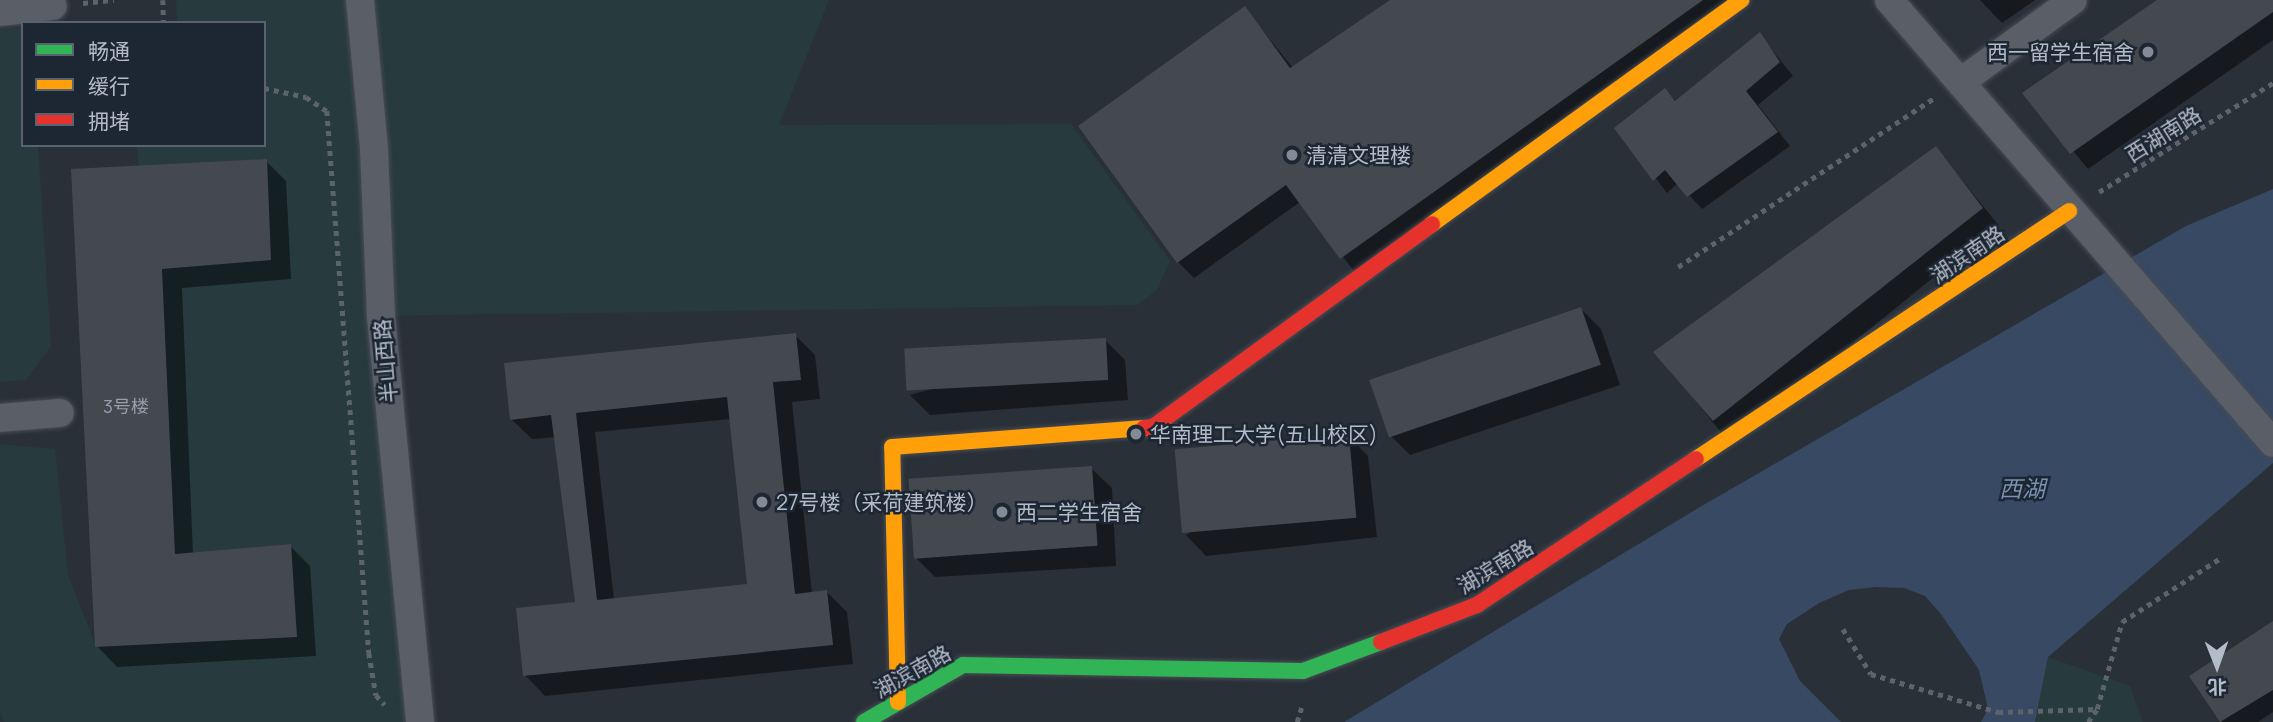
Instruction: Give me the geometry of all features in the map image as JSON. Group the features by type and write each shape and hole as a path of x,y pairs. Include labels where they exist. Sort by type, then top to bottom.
{"street":[{"name":"半山西路","path":"360,0 374,149 381,316 420,722"},
{"path":"898,702 891,447 1153,427 1741,0"},
{"path":"1889,0 1962,81 2110,259 2273,443"},
{"path":"1962,81 2073,0"},
{"path":"0,12 53,6"},
{"name":"湖滨南路","path":"864,722 963,665 1303,671 1477,605 2069,211"},
{"path":"0,418 60,412"}],"path":[{"path":"163,0 164,21"},
{"path":"1678,267 1882,128 1962,81"},
{"name":"西湖南路","path":"2069,211 2273,83"},
{"path":"266,88 306,97 327,111 369,653 376,695 389,709"},
{"path":"2088,722 2097,709 2122,622 2220,559"},
{"path":"1843,629 1871,674 1998,712 2097,709"}],"green space":[{"path":"176,0 829,0 779,125 1071,124 1170,261 1157,290 1137,305 381,316 420,722 4,722 0,712 0,444 55,449 68,575 96,647 296,637 290,544 175,554 162,269 271,259 266,159 139,171 137,147 266,147 266,21 177,21"},
{"path":"21,28 21,147 38,147 51,346 26,380 0,382 0,30"},
{"path":"2048,657 2130,686 2143,722 2035,722"}],"water":[{"name":"西湖","path":"2273,189 2273,463 2048,657 2035,722 1981,722 1988,709 1979,670 1941,614 1925,596 1904,588 1876,587 1849,590 1819,603 1787,624 1779,639 1800,681 1841,722 1344,722 1700,507 2186,226"}],"building":[{"name":"清清文理楼","path":"1390,0 1703,0 1340,259 1286,185 1177,263 1078,126 1245,6 1290,68"},
{"name":"西一留学生宿舍","path":"2157,0 2273,0 2273,12 2070,154 2022,93"},
{"path":"1760,32 1780,62 1746,91 1778,132 1687,197 1665,170 1653,181 1614,128 1665,88 1675,101"},
{"path":"1936,146 1983,208 1713,421 1653,352"},
{"path":"267,159 271,260 162,269 175,554 291,544 297,637 95,647 71,169"},
{"path":"1581,307 1601,365 1389,438 1369,380"},
{"name":"27号楼（采荷建筑楼）","path":"796,333 801,380 773,382 795,594 827,590 833,645 523,676 516,608 575,602 551,415 510,420 504,363","holes":["727,397 747,584 597,600 576,413"]},
{"path":"1106,338 1108,380 906,391 904,349"},
{"path":"1349,434 1356,518 1182,533 1175,449"},
{"name":"西二学生宿舍","path":"1092,466 1098,546 914,559 908,479"},
{"path":"2273,621 2273,690 2220,722 2189,676"}],"traffic: fast":[{"path":"864,722 963,665 1303,671 1381,642"}],"traffic: slow":[{"path":"1432,224 1741,0"},
{"path":"1696,459 2069,211"},
{"path":"898,702 892,447 1144,428"}],"traffic: jam":[{"path":"1144,428 1153,427 1432,224"},
{"path":"1381,642 1477,605 1696,459"}],"place":[{"name":"西一留学生宿舍","path":"2148,52"},
{"name":"清清文理楼","path":"1292,155"},
{"name":"华南理工大学(五山校区)","path":"1136,434"},
{"name":"27号楼（采荷建筑楼）","path":"762,502"},
{"name":"西二学生宿舍","path":"1002,512"}]}
